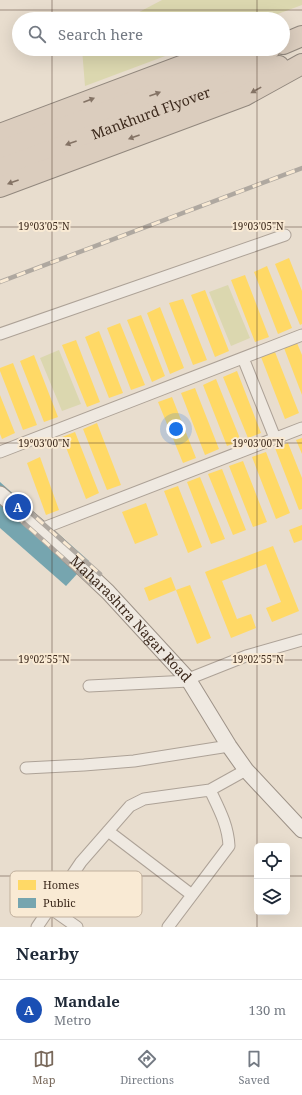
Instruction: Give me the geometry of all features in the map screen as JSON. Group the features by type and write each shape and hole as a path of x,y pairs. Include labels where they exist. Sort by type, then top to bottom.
{"highway":[{"path":"290,34 302,31"},
{"path":"290,41 302,36"},
{"name":"Mankhurd Flyover","path":"0,169 253,56"},
{"name":"Mankhurd Flyover","path":"0,151 232,65 302,57"},
{"path":"0,187 244,96 302,64"},
{"path":"0,134 232,65"}],"street":[{"path":"0,334 285,235"},
{"path":"0,452 302,335"},
{"path":"243,358 275,438"},
{"path":"41,529 302,428"},
{"name":"Maharashtra Nagar Road","path":"0,494 41,529 108,592 189,680 246,656 302,640"},
{"path":"89,686 189,680 229,746 246,770 302,830"},
{"path":"26,768 84,765 134,760 229,746"},
{"path":"75,871 130,806 136,802 144,799 210,790 246,770"},
{"path":"168,927 230,846 226,823 210,790"},
{"path":"108,831 192,895"},
{"path":"37,927 44,917"},
{"path":"63,917 77,927"}],"shaded area":[{"path":"162,0 302,0 302,5 283,12 139,12"},
{"path":"83,56 165,56 85,86"},
{"path":"228,285 250,338 231,346 209,292"},
{"path":"59,350 81,404 62,411 40,358"}],"building: Homes":[{"path":"289,258 302,291 302,324 300,325 275,264"},
{"path":"267,266 292,328 278,334 254,272"},
{"path":"245,275 269,337 255,342 231,280"},
{"path":"205,290 229,351 215,357 191,295"},
{"path":"183,299 207,360 193,365 169,303"},
{"path":"160,307 184,368 170,374 147,313"},
{"path":"141,315 165,376 152,382 127,320"},
{"path":"120,323 145,385 131,390 107,328"},
{"path":"99,331 123,393 109,398 85,337"},
{"path":"76,340 100,402 87,407 62,345"},
{"path":"297,343 302,355 302,395 284,348"},
{"path":"275,352 299,413 285,419 261,357"},
{"path":"34,355 58,417 44,422 20,361"},
{"path":"13,363 37,425 23,430 0,371 0,368"},
{"path":"237,371 261,433 248,438 223,377"},
{"path":"216,379 241,441 227,446 203,385"},
{"path":"195,388 219,449 205,455 181,393"},
{"path":"0,395 15,433 2,439 0,434"},
{"path":"172,397 196,458 183,463 158,402"},
{"path":"97,423 121,485 107,490 83,429"},
{"path":"75,432 99,493 86,499 62,437"},
{"path":"302,438 302,454 296,440"},
{"path":"288,443 302,478 302,509 299,510 275,448"},
{"path":"266,452 290,513 276,519 252,457"},
{"path":"40,457 59,510 46,515 27,463"},
{"path":"243,461 267,522 253,527 229,466"},
{"path":"222,469 246,530 233,535 208,474"},
{"path":"200,477 225,539 211,544 187,482"},
{"path":"178,486 202,547 188,553 164,491"},
{"path":"146,503 158,535 135,544 122,512"},
{"path":"302,525 302,540 294,543 289,530"},
{"path":"273,546 299,611 272,622 266,608 281,602 266,564 222,581 237,619 251,614 256,628 231,638 205,572"},
{"path":"171,577 176,590 149,601 144,588"},
{"path":"190,585 211,638 197,644 176,590"}],"building: Public":[{"path":"0,482 89,561 66,586 0,528"}],"railway":[{"path":"0,282 302,168"},
{"path":"23,506 100,574"},
{"path":"16,516 91,583"}],"place":[{"name":"Mandale","path":"18,507"}]}
